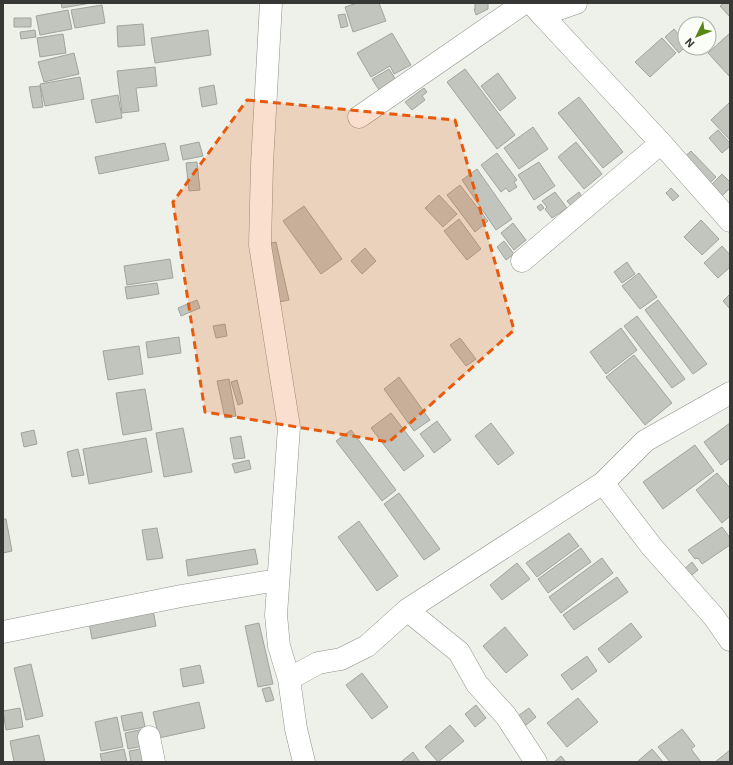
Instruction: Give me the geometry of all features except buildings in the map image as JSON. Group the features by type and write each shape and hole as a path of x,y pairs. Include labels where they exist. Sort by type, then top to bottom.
{"street":[{"path":"271,3 262,164 260,245 289,427 276,615 280,646 289,679 296,729 304,762"},
{"path":"359,117 524,3"},
{"path":"537,9 576,3"},
{"path":"537,9 661,143 730,221"},
{"path":"522,261 661,143"},
{"path":"289,679 318,663 341,659 367,646 407,610 603,483 645,441 730,393"},
{"path":"603,483 652,547 714,617 730,640"},
{"path":"3,632 181,596 278,580"},
{"path":"407,610 459,652 478,684 506,716 536,762"},
{"path":"149,737 154,762"}],"highlighted area":[{"path":"247,100 455,120 514,330 389,442 205,412 173,202"}]}
